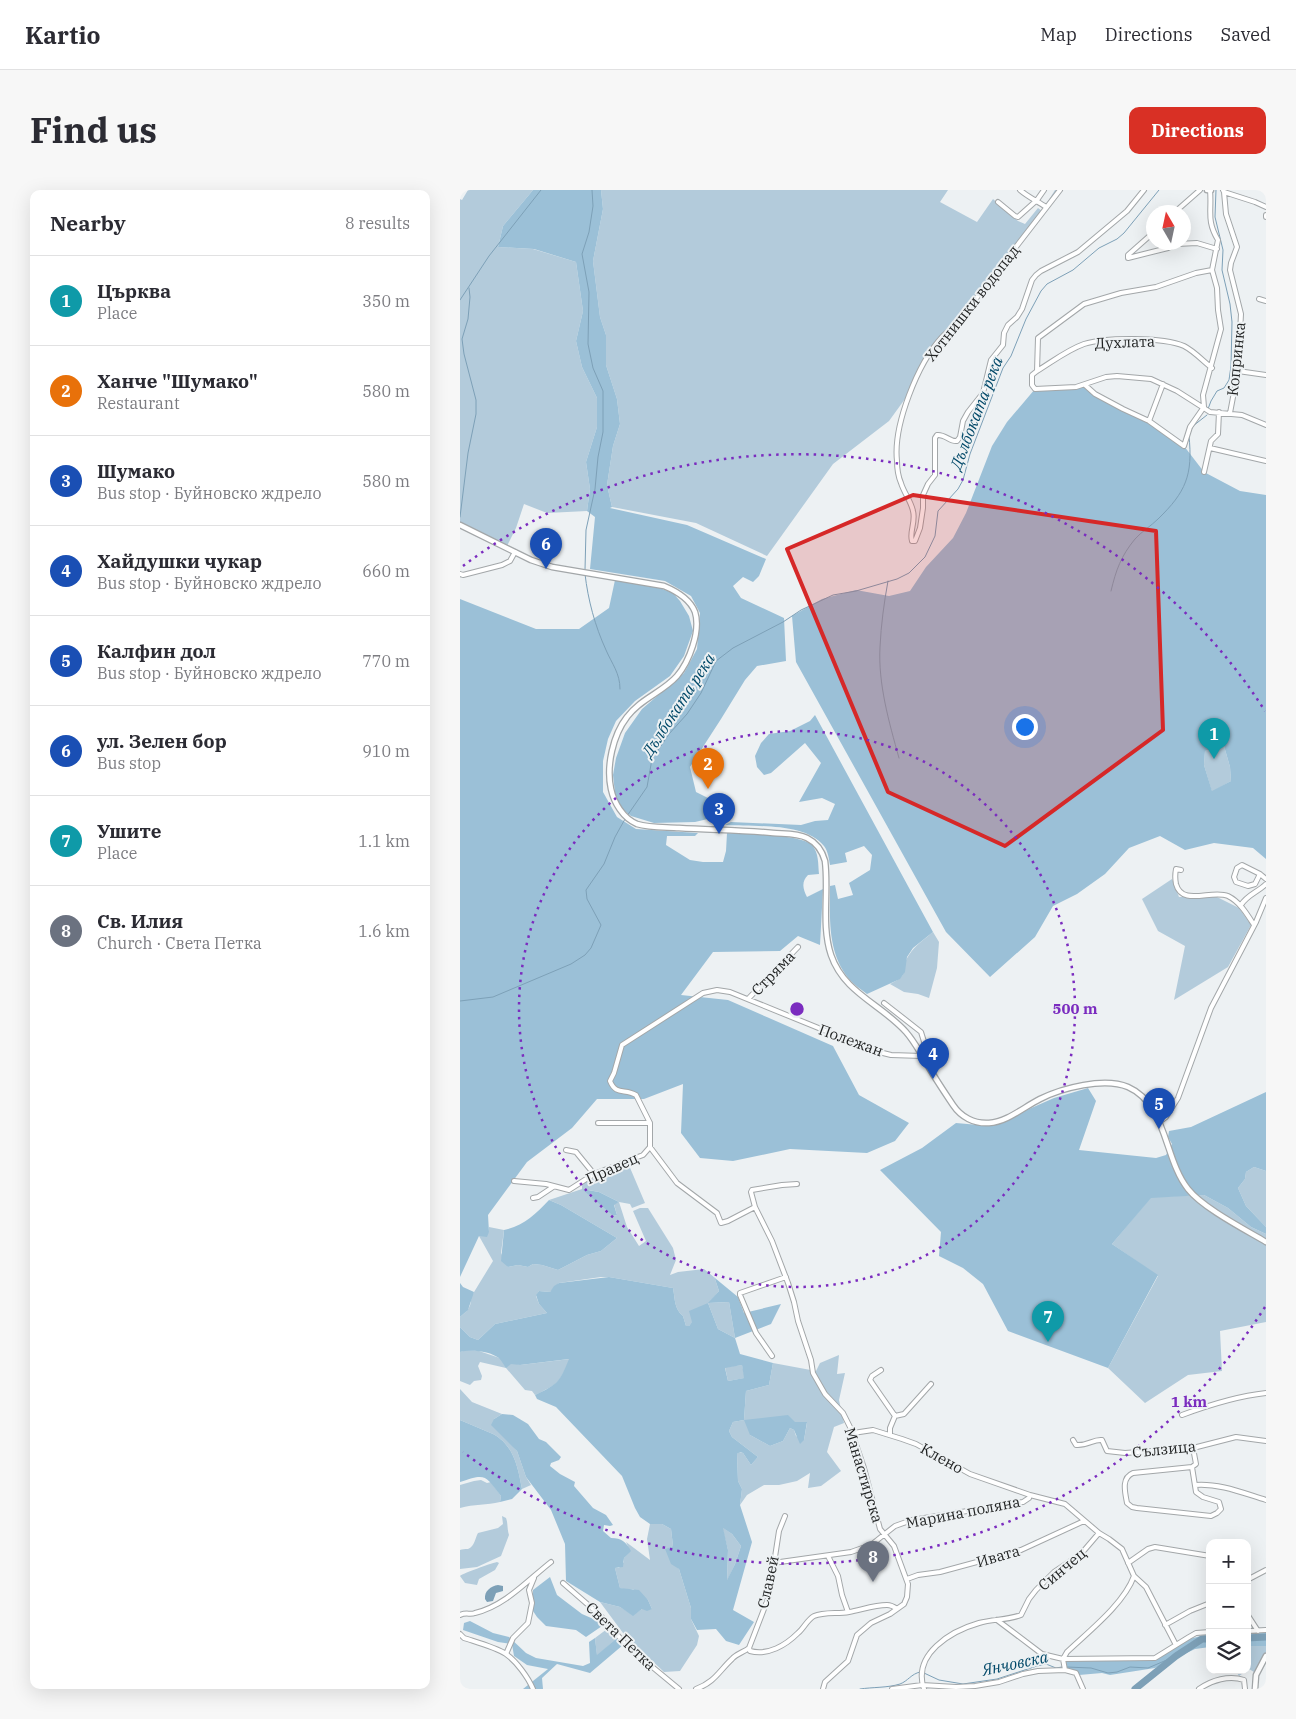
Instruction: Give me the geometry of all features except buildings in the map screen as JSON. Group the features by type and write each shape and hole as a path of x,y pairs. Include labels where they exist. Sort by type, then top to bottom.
{"street":[{"path":"1020,190 1046,207"},
{"path":"998,202 1018,217 1037,200 1044,190"},
{"name":"Хотнишки водопад","path":"1060,190 954,327 942,337 928,357 910,392 900,422 896,459 901,484 914,513 912,541 915,541 920,528 923,495 935,474 935,438 937,435 940,435 954,442 960,437 963,421 983,393 991,360 1003,346 1004,333 1022,309 1032,280 1041,271 1078,252 1127,211 1144,190"},
{"path":"1183,205 1200,190"},
{"path":"1085,385 1095,394 1150,421 1184,446 1190,427 1204,407 1203,395 1222,329 1218,310 1217,288 1212,270 1218,240 1209,218 1211,204 1209,190"},
{"path":"1224,191 1266,208"},
{"name":"Копринка","path":"1224,191 1226,214 1237,247 1230,270 1241,314 1238,371 1230,413"},
{"path":"1146,239 1128,255 1128,258 1160,250"},
{"path":"1191,243 1197,243 1217,249"},
{"path":"1212,270 1196,273 1156,288 1121,293 1084,304 1038,338 1037,371 1032,375 1032,385 1036,389 1076,387 1106,377 1116,376 1150,379 1210,412 1242,415 1266,425"},
{"path":"1260,299 1266,301"},
{"name":"Духлата","path":"1037,371 1085,344 1099,341 1144,339 1184,346 1212,368"},
{"path":"1238,371 1266,375"},
{"path":"1150,421 1162,384"},
{"name":"Копринка","path":"1204,472 1211,441 1218,434 1219,412"},
{"path":"1210,448 1266,461"},
{"path":"460,525 531,560 581,573 664,586 676,591 688,602 696,618 696,633 692,649 684,666 676,677 639,704 621,726 616,740 610,770 611,789 616,804 622,813 637,824 653,827 794,834 806,838 815,844 822,851 825,861 827,882 826,926 831,955 840,974 858,994 883,1011 903,1029 914,1042 963,1117 982,1123 995,1122 1052,1094 1068,1089 1105,1082 1117,1083 1130,1088 1142,1096 1151,1107 1187,1188 1197,1199 1266,1242"},
{"path":"460,574 463,575 502,565 510,561 515,552"},
{"path":"1260,874 1255,884 1248,886 1236,882 1234,877 1237,868 1242,865 1260,874 1266,879"},
{"path":"1181,870 1176,868 1175,881 1179,892 1184,896 1222,894 1234,899 1241,905 1254,925"},
{"path":"1241,905 1245,899 1266,884"},
{"path":"1159,1122 1166,1117 1178,1098 1211,1008 1266,898"},
{"name":"Стряма","path":"748,999 798,946"},
{"name":"Полежан","path":"650,1123 636,1095 612,1088 610,1081 622,1045 703,993 717,990 730,992 875,1051 891,1055 922,1056"},
{"path":"884,1003 921,1032 926,1048 922,1056"},
{"path":"598,1123 650,1123 650,1148 677,1183 717,1213 721,1224 755,1207 751,1191 797,1184"},
{"name":"Правец","path":"514,1181 546,1184 569,1190 594,1174 643,1155 650,1148"},
{"path":"566,1150 576,1152 594,1174"},
{"path":"533,1198 538,1197 553,1187"},
{"name":"Манастирска","path":"755,1207 772,1241 786,1277 798,1321 812,1360 814,1373 825,1394 842,1413 853,1433 878,1522 884,1535 894,1546 907,1579 907,1597 903,1606 897,1609"},
{"path":"772,1356 756,1333 740,1293 786,1277"},
{"path":"881,1370 872,1376 870,1380 895,1416"},
{"path":"895,1416 904,1414 931,1384"},
{"path":"1182,1415 1199,1408 1233,1399 1266,1393"},
{"path":"890,1434 890,1428 895,1416"},
{"name":"Клено","path":"853,1433 873,1430 890,1434 916,1444 970,1474 1030,1495"},
{"name":"Сълзица","path":"1073,1440 1076,1445 1085,1446 1102,1440 1107,1451 1125,1453 1193,1448 1236,1437 1266,1441"},
{"path":"1192,1467 1194,1485 1198,1495 1219,1502 1221,1509 1217,1513 1211,1516 1137,1508 1132,1507 1127,1502 1125,1480 1128,1475 1192,1467 1196,1464 1193,1448"},
{"path":"1194,1485 1208,1484 1218,1486 1266,1500"},
{"name":"Марина поляна","path":"773,1563 851,1552 871,1545 895,1526 912,1520 1023,1502 1030,1495 1065,1504 1099,1533 1122,1549 1134,1576 1146,1587 1176,1645"},
{"name":"Славей","path":"749,1648 768,1596 779,1531 785,1516"},
{"name":"Ивата","path":"907,1579 1020,1550 1084,1521"},
{"name":"Синчец","path":"923,1687 922,1670 933,1648 942,1641 972,1626 1021,1615 1036,1590 1054,1572 1081,1554 1099,1533"},
{"path":"1128,1563 1148,1549 1155,1547 1206,1555"},
{"path":"828,1556 838,1576 848,1612"},
{"path":"460,1615 465,1612 474,1614 496,1604 522,1588 551,1562"},
{"path":"1251,1578 1266,1570"},
{"path":"506,1654 513,1638 528,1623 532,1603 530,1590 534,1576"},
{"path":"1065,1669 1063,1660 1067,1652 1109,1612 1131,1583 1134,1576"},
{"name":"Света Петка","path":"563,1583 601,1616 627,1646 678,1689"},
{"path":"696,1689 709,1682 726,1667 731,1659 749,1648 750,1651 754,1652 775,1650 784,1646 816,1615 848,1612 885,1605 892,1605 897,1609 868,1625 857,1635 848,1661 824,1684 823,1689"},
{"path":"1165,1625 1206,1605"},
{"path":"997,1620 1042,1654 1063,1660 1149,1660 1161,1655 1196,1633 1206,1632"},
{"path":"1251,1620 1258,1631"},
{"path":"1251,1631 1266,1630"},
{"path":"460,1634 464,1638 506,1654 524,1673 533,1689"},
{"path":"1255,1689 1256,1675 1266,1656"},
{"path":"892,1689 923,1687 958,1688 999,1682 1038,1671 1065,1669 1076,1673 1083,1689"},
{"path":"1199,1689 1216,1680 1239,1679 1244,1680 1245,1689"}],"highlighted area":[{"path":"913,495 1156,531 1163,730 1005,846 888,792 787,549"}],"shaded area":[{"path":"468,190 533,190 503,226 498,247 533,249 576,262 583,311 576,341 582,367 597,398 597,427 586,462 590,489 587,511 547,513 524,504 516,528 506,548 460,525 460,199 462,200"},
{"path":"533,190 601,190 603,209 593,261 600,317 606,335 606,365 617,399 620,424 613,446 607,485 612,507 610,508 687,525 766,559 759,576 753,582 743,577 733,586 741,598 784,618 786,661 757,666 745,680 690,767 696,792 716,802 719,806 718,812 712,818 695,822 654,823 631,816 620,807 615,793 613,775 616,758 625,733 642,709 684,673 697,649 700,613 691,596 665,581 590,569 595,517 587,511 590,489 586,462 597,427 597,398 582,367 576,341 583,311 576,262 534,249 498,247 503,226"},
{"path":"601,190 948,190 940,202 977,222 993,199 1018,221 1025,224 1038,208 1042,211 1055,190 1060,190 954,327 942,337 928,357 910,392 889,421 833,464 767,556 696,523 612,507 607,485 613,446 620,424 617,399 606,365 606,335 600,317 593,261 603,209"},
{"path":"1085,385 1095,394 1149,421 1184,446 1204,472 1240,491 1266,495 1266,859 1253,848 1214,843 1185,850 1160,836 1129,848 1105,874 1077,894 1053,906 1035,937 990,977 946,932 796,662 792,616 822,599 856,590 889,596 910,591 926,567 953,538 966,513 992,446 1007,422 1035,389","holes":["1224,746 1230,767 1231,781 1212,791 1204,765 1205,751"]},
{"path":"615,580 657,587 673,593 689,616 693,631 684,656 670,676 635,701 616,721 608,739 603,761 603,792 617,817 636,829 698,833 695,836 667,836 666,845 690,860 703,862 723,862 727,833 772,835 806,841 816,851 819,874 808,875 803,886 804,891 807,897 823,889 820,945 798,936 780,951 713,952 681,995 728,1000 833,1046 859,1095 909,1123 895,1141 867,1153 790,1149 733,1161 700,1158 681,1133 683,1084 644,1099 597,1099 572,1128 527,1162 488,1215 489,1232 487,1237 479,1236 460,1277 460,599 536,629 579,629 609,608"},
{"path":"815,715 933,932 913,948 907,957 905,972 900,979 867,994 849,979 837,958 831,934 830,886 835,885 838,899 853,895 849,883 870,870 872,855 864,846 845,853 847,862 830,865 824,846 815,838 805,833 778,827 725,825 731,822 801,825 828,820 835,804 822,798 799,802 821,763 805,743 771,773 764,775 757,767 755,756 761,743 769,734 790,731 810,721"},
{"path":"1224,746 1230,767 1231,781 1212,792 1204,765 1205,751"},
{"path":"1172,879 1179,897 1215,896 1239,908 1251,925 1228,967 1174,1000 1185,946 1158,931 1142,899"},
{"path":"933,932 939,942 937,968 929,998 904,992 890,984 903,974 906,960 911,951"},
{"path":"1088,1088 1096,1101 1079,1150 1156,1158 1166,1155 1172,1144 1168,1137 1169,1131 1191,1127 1266,1092 1266,1171 1254,1167 1246,1172 1245,1179 1238,1188 1246,1206 1266,1227 1266,1234 1251,1227 1228,1208 1204,1195 1151,1198 1112,1244 1158,1275 1108,1368 1008,1331 983,1284 963,1268 939,1256 941,1232 880,1170 922,1148 956,1123 990,1126 1054,1098"},
{"path":"628,1163 645,1203 632,1208 630,1204 619,1202 627,1227 639,1246 646,1241 633,1211 640,1208 648,1208 673,1248 676,1260 670,1275 678,1272 704,1269 715,1279 719,1291 709,1303 729,1302 735,1338 718,1329 708,1303 689,1326 686,1326 683,1316 676,1307 673,1288 609,1277 559,1283 550,1292 539,1291 536,1296 539,1304 547,1313 495,1324 478,1340 470,1337 460,1327 460,1317 471,1304 471,1297 493,1261 479,1236 489,1232 489,1227 504,1230 501,1253 508,1267 518,1265 528,1267 533,1264 558,1270 587,1255 601,1251 617,1238 549,1200 582,1189 582,1184","holes":["583,1189 599,1192 619,1202 614,1204 617,1215 613,1216"]},
{"path":"1254,1167 1266,1171 1266,1227 1246,1206 1238,1188 1245,1179 1246,1172"},
{"path":"582,1189 599,1192 619,1202 614,1205 617,1215 613,1216"},
{"path":"1204,1195 1228,1208 1251,1227 1266,1234 1266,1322 1220,1331 1222,1371 1188,1375 1145,1403 1108,1368 1158,1276 1112,1244 1151,1197"},
{"path":"549,1200 617,1238 601,1251 587,1255 558,1270 533,1264 528,1267 518,1265 508,1267 501,1261 504,1230 517,1226 528,1219"},
{"path":"704,1269 738,1297 744,1313 781,1304 771,1324 735,1338 729,1302 708,1303 719,1291 715,1279"},
{"path":"609,1277 673,1288 676,1307 683,1316 686,1326 689,1326 692,1322 689,1311 708,1303 718,1329 735,1338 740,1354 773,1363 769,1385 746,1391 744,1420 733,1422 729,1431 732,1437 758,1457 751,1465 743,1453 737,1454 738,1481 742,1489 740,1505 752,1542 733,1610 754,1622 739,1645 726,1641 716,1629 697,1630 691,1619 691,1608 679,1569 671,1564 665,1549 673,1546 671,1529 662,1524 650,1524 640,1517 622,1476 556,1407 537,1399 535,1395 557,1382 569,1359 520,1365 511,1364 506,1368 499,1358 491,1354 474,1351 460,1352 460,1327 470,1337 478,1340 495,1324 547,1313 539,1304 536,1295 539,1291 550,1292 559,1283","holes":["742,1365 744,1378 728,1381 725,1368","723,1528 732,1534 741,1546 727,1580 728,1550"]},
{"path":"460,1283 463,1287 474,1292 468,1310 460,1317"},
{"path":"467,1350 479,1351 520,1365 570,1359 557,1382 535,1395 532,1391 525,1390 506,1368 480,1362 478,1366 482,1376 481,1380 474,1381 470,1385 460,1381 460,1352"},
{"path":"839,1355 837,1374 845,1373 839,1400 844,1423 834,1427 827,1452 841,1471 821,1486 808,1488 810,1473 797,1481 779,1485 764,1485 747,1495 740,1505 742,1489 738,1481 737,1454 739,1452 743,1453 751,1465 758,1457 732,1437 729,1431 733,1422 744,1420 746,1391 769,1385 773,1363 816,1371 820,1363","holes":["795,1422 807,1423 804,1440 796,1436 794,1430 790,1428 783,1441 770,1446 750,1435"]},
{"path":"742,1365 745,1378 728,1381 725,1367"},
{"path":"460,1389 472,1402 502,1414 494,1419 517,1451 526,1477 531,1485 522,1489 514,1458 506,1444 493,1434 460,1420"},
{"path":"502,1414 513,1415 528,1424 539,1439 546,1442 561,1457 559,1460 551,1463 550,1466 575,1482 574,1486 593,1508 606,1515 613,1525 604,1525 603,1531 611,1538 623,1541 631,1551 624,1558 623,1567 615,1568 620,1588 639,1590 648,1600 652,1609 647,1611 642,1609 633,1616 620,1607 600,1602 566,1581 565,1544 551,1510 526,1477 517,1451 491,1425 494,1419"},
{"path":"788,1415 795,1422 807,1422 804,1440 800,1444 794,1430 790,1428 783,1441 770,1446 750,1435 744,1420"},
{"path":"460,1420 493,1434 506,1444 517,1465 522,1489 512,1499 500,1502 501,1496 492,1484 484,1478 475,1477 460,1482"},
{"path":"481,1480 487,1483 491,1482 501,1496 500,1502 460,1508 460,1485"},
{"path":"502,1516 506,1518 509,1535 501,1556 477,1567 460,1569 460,1550 470,1548 478,1533 498,1528 503,1524"},
{"path":"650,1524 662,1524 671,1529 673,1546 666,1549 679,1569 691,1608 691,1619 699,1636 697,1645 680,1671 664,1672 623,1633 600,1602 620,1607 633,1615 642,1609 652,1609 648,1600 633,1589 620,1588 615,1568 619,1568 630,1551 626,1542 650,1560 647,1539"},
{"path":"722,1527 732,1534 741,1546 727,1581 728,1550"},
{"path":"497,1562 499,1563 495,1570 479,1579 477,1585 465,1583 460,1576 466,1573"},
{"path":"550,1577 557,1595 582,1614 605,1624 586,1637 576,1630 546,1626 533,1611 533,1590"},
{"path":"493,1586 503,1586 503,1591 496,1593 493,1601 487,1602 485,1596 487,1591"},
{"path":"470,1621 493,1633 509,1637 526,1653 536,1658 583,1666 590,1663 589,1642 595,1638 597,1655 617,1638 623,1645 590,1673 557,1664 542,1678 543,1689 523,1689 548,1669 527,1665 514,1656 512,1644 498,1642 463,1630 464,1623"},
{"path":"607,1629 617,1638 597,1656 595,1638"},
{"path":"1266,1632 1266,1646 1251,1646 1251,1634"},
{"path":"1206,1635 1206,1648 1195,1649 1155,1668 1110,1675 1102,1673 1079,1675 1076,1671 1067,1669 1065,1661 1156,1660 1189,1639"},
{"path":"1251,1646 1266,1646 1266,1652 1254,1672 1251,1670"}],"waterway":[{"path":"460,300 489,256 541,190"},
{"path":"585,570 586,530 595,489 603,432 603,391 593,368 588,344 589,292 582,254 589,232 593,206 592,190"},
{"name":"Дълбоката река","path":"627,816 647,787 652,759 701,693 716,661 733,648 783,622 801,610 833,595 856,591 897,579 909,573 925,557 935,536 938,511 958,489 963,480 970,454 1003,368 1011,356 1026,319 1041,291 1047,284 1073,270 1099,248 1117,239 1159,190"},
{"path":"1208,409 1217,391 1224,388 1229,380 1231,366 1232,322 1222,270 1223,250 1215,217 1216,190"},
{"path":"460,517 468,453 476,414 476,400 462,339 468,319 469,288"},
{"path":"1190,433 1193,426 1207,415"},
{"path":"1111,591 1120,563 1130,545 1137,536 1168,509 1186,482 1190,462 1189,436"},
{"path":"585,574 595,622 617,673 620,689"},
{"path":"888,581 882,622 880,661 885,703 899,758"},
{"name":"Дълбоката река","path":"460,1001 493,997 571,964 585,955 591,948 601,925 587,899 586,890 604,864 625,819"},
{"path":"1251,1638 1266,1637"},
{"name":"Янчовска","path":"1135,1689 1176,1656 1202,1639 1206,1639"},
{"name":"Янчовска","path":"1066,1667 1091,1668 1108,1673 1130,1667 1148,1668 1176,1656"},
{"name":"Янчовска","path":"924,1673 939,1680 963,1684 997,1679 1046,1664 1056,1668 1062,1667"},
{"name":"Янчовска","path":"860,1689 900,1684 920,1672"}],"place":[{"name":"ул. Зелен бор","path":"546,569"},
{"name":"Църква","path":"1214,759"},
{"name":"Ханче \"Шумако\"","path":"708,789"},
{"name":"Шумако","path":"719,834"},
{"name":"Хайдушки чукар","path":"933,1079"},
{"name":"Калфин дол","path":"1159,1129"},
{"name":"Ушите","path":"1048,1342"},
{"name":"Св. Илия","path":"873,1582"}]}
